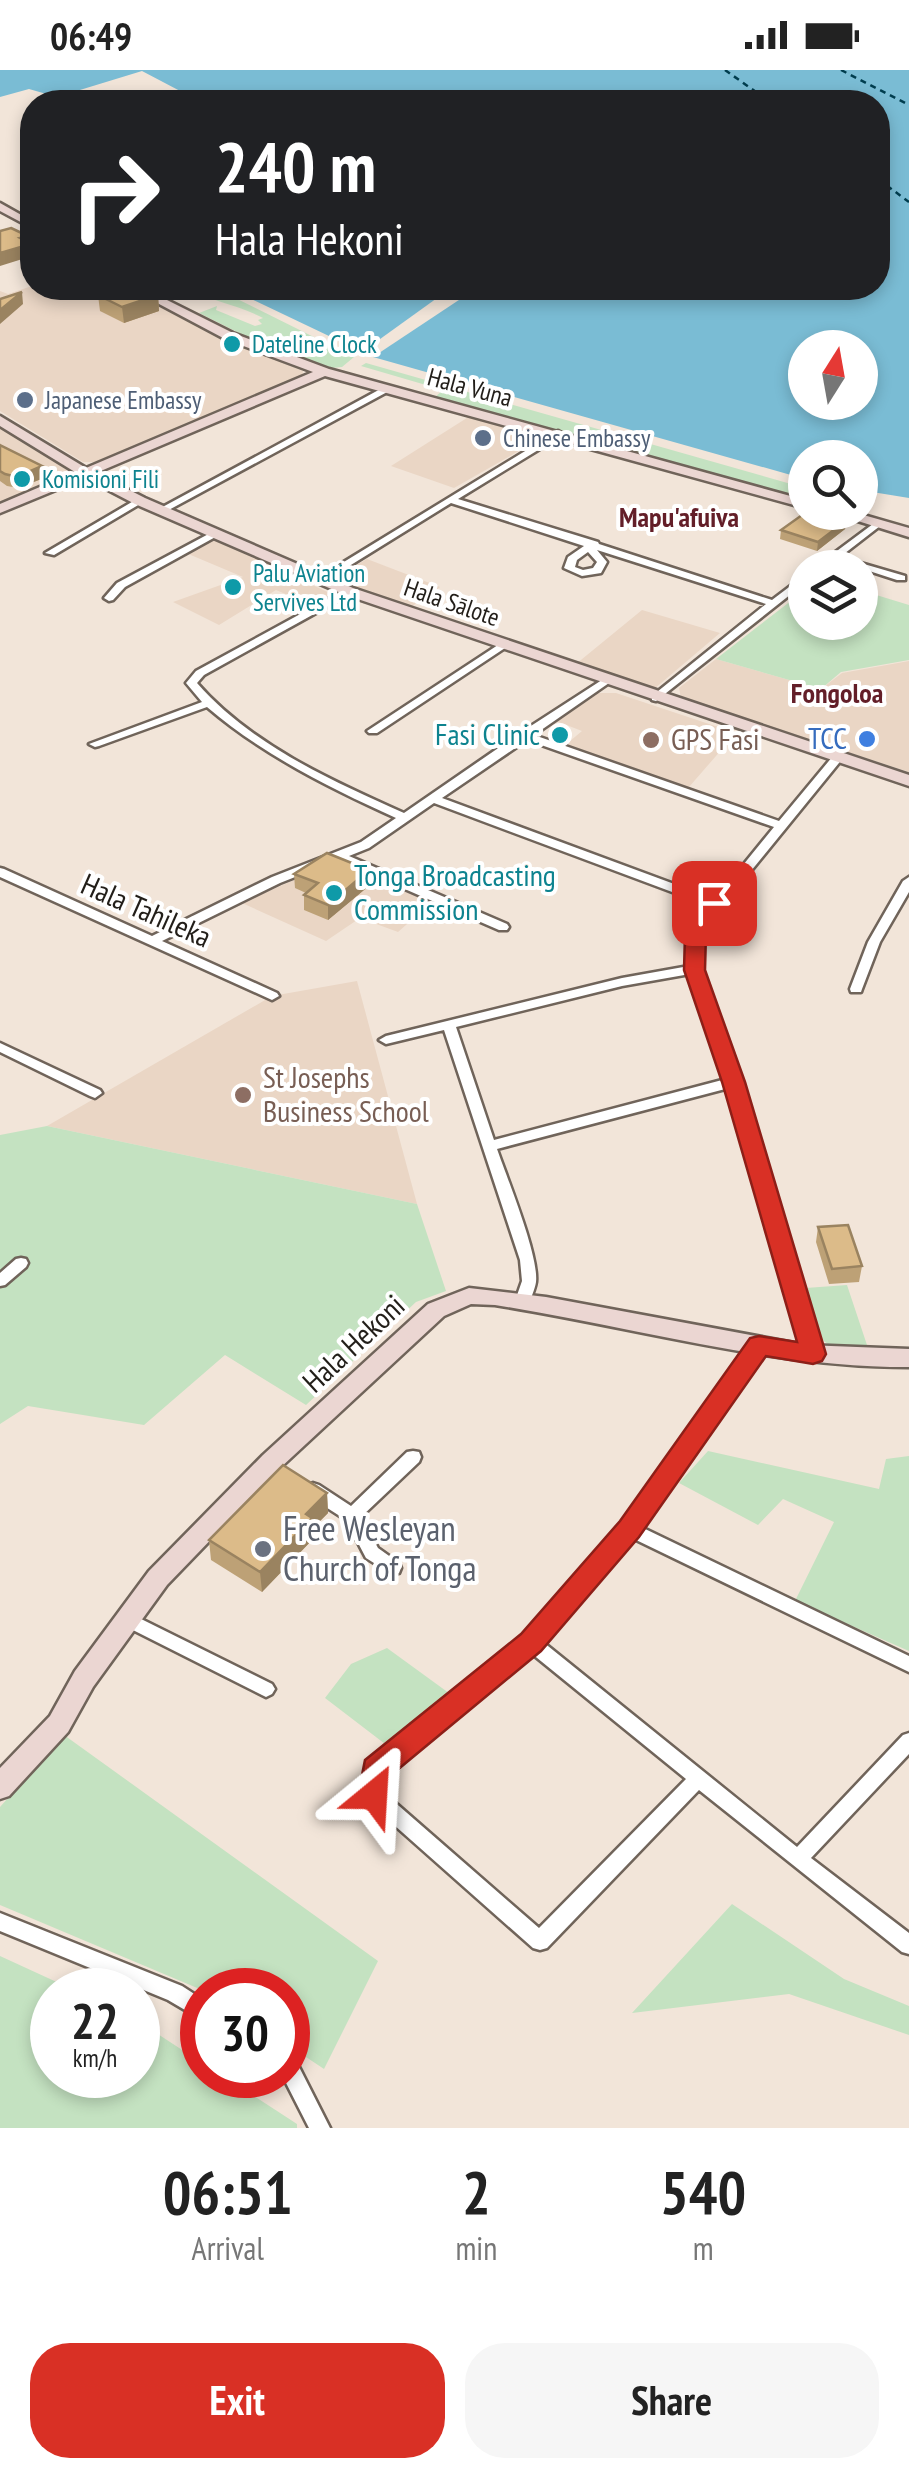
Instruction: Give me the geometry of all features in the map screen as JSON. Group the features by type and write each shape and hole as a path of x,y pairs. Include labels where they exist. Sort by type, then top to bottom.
{"main road":[{"name":"Hala Vuna","path":"158,300 229,336 324,372 788,499"},
{"path":"0,509 324,372"},
{"name":"Hala Sālote","path":"0,420 85,473 140,501 348,592 909,780"},
{"path":"878,524 909,533"},
{"name":"Hala Hekoni","path":"0,1786 58,1724 126,1619 158,1578 279,1468 436,1310 469,1296 523,1301 813,1354 867,1360 909,1358"}],"street":[{"path":"162,510 386,389"},
{"path":"321,579 558,434"},
{"path":"451,500 772,603"},
{"path":"50,553 140,501"},
{"path":"843,550 869,530"},
{"path":"109,598 120,586 216,533"},
{"path":"878,571 901,578"},
{"path":"656,698 788,591"},
{"path":"348,592 200,673 191,683 246,730 360,798 406,818"},
{"path":"373,731 501,646"},
{"path":"152,941 276,880 365,845 606,681"},
{"path":"95,744 210,703"},
{"path":"524,735 782,826"},
{"path":"813,1354 734,1082 694,970 696,934 714,903 837,758"},
{"path":"434,798 714,903"},
{"path":"337,856 504,927"},
{"name":"Hala Tahileka","path":"0,872 272,996"},
{"path":"856,989 874,942 909,881"},
{"path":"386,1040 622,982 694,970"},
{"path":"449,1026 527,1260 530,1281 523,1301"},
{"path":"0,1047 96,1093"},
{"path":"490,1146 734,1082"},
{"path":"0,1280 21,1264"},
{"path":"698,1779 540,1941 374,1795 376,1770 531,1643 630,1529 759,1345"},
{"path":"352,1514 413,1457"},
{"path":"303,1483 352,1514 372,1553 394,1568"},
{"path":"630,1529 909,1664"},
{"path":"126,1619 266,1689"},
{"path":"531,1643 909,1946"},
{"path":"798,1859 909,1741"},
{"path":"0,1922 180,1996"},
{"path":"305,2098 320,2128"}],"shaded area":[{"path":"20,290 20,300 149,300 216,335 303,371 302,377 95,462 83,462 0,411 0,291 8,294"},
{"path":"470,416 537,436 538,440 454,488 391,466"},
{"path":"0,428 67,470 62,478 0,502"},
{"path":"207,540 215,540 334,595 314,606 276,590 219,625 173,602 243,577 186,553"},
{"path":"367,559 440,587 411,607 344,584 342,573"},
{"path":"642,610 720,633 654,689 576,664"},
{"path":"716,659 821,689 842,673 909,661 909,772 681,698 679,688"},
{"name":"GPS Fasi","path":"598,693 616,693 736,733 689,787 563,747 582,731 556,721"},
{"path":"328,865 432,902 398,932 360,918 326,941 242,903"},
{"name":"St Josephs Business School","path":"357,981 417,1204 47,1126 272,996"}],"green space":[{"path":"215,300 239,300 354,357 342,367 331,368 245,336 199,313 217,306 216,310 255,326 262,324 258,320 263,318"},
{"path":"366,363 788,483 788,495 434,398 443,390 361,366"},
{"path":"878,596 909,605 909,660 841,672 821,689 716,659 788,603 788,640 878,640"},
{"path":"47,1126 417,1204 446,1291 416,1302 306,1405 225,1355 144,1425 28,1406 0,1424 0,1135"},
{"path":"847,1285 870,1354 837,1348 817,1331 806,1288"},
{"path":"708,1451 879,1489 886,1459 909,1456 909,1651 795,1601 834,1522 783,1499 758,1525 679,1483"},
{"path":"387,1648 453,1696 389,1747 325,1698 351,1664"},
{"path":"64,1735 378,1961 324,2069 310,2060 310,1968 180,1968 180,1981 160,1972 160,1968 150,1968 0,1905 0,1807"},
{"path":"732,1904 844,1979 909,2006 909,2035 789,1994 632,2013"},
{"path":"0,1956 30,1970 30,2098 160,2098 160,2035 180,2049 180,2098 257,2098 297,2124 297,2128 0,2128"}],"water":[{"path":"0,70 909,70 909,498 878,493 878,440 788,440 788,474 373,357 253,300 890,300 890,90 178,90 142,71 80,90 20,90 0,97"}],"pier":[{"path":"434,300 459,300 373,357 362,352"}],"building":[{"path":"11,228 20,232 20,247 0,253 0,231"},
{"path":"20,293 0,310 0,299"},
{"path":"108,300 143,300 122,307"},
{"path":"0,445 42,466 17,477 5,474 0,471"},
{"path":"788,525 788,530 834,530 818,542 781,530"},
{"path":"327,853 369,870 328,905 304,895 318,883 294,874"},
{"path":"848,1225 862,1266 832,1269 818,1227"},
{"name":"Free Wesleyan Church of Tonga","path":"283,1465 327,1493 306,1514 312,1518 260,1572 209,1540"}],"ferry route":[{"path":"725,70 753,90"},
{"path":"841,70 880,90"},
{"path":"890,95 909,105"},
{"path":"890,188 909,202"}],"place":[{"name":"Dateline Clock","path":"232,344"},
{"name":"Japanese Embassy","path":"25,400"},
{"name":"Chinese Embassy","path":"483,438"},
{"name":"Komisioni Fili","path":"22,479"},
{"name":"Palu Aviation Servives Ltd","path":"233,587"},
{"name":"Fasi Clinic","path":"560,735"},
{"name":"TCC","path":"867,739"},
{"name":"GPS Fasi","path":"651,740"},
{"name":"Tonga Broadcasting Commission","path":"334,893"},
{"name":"St Josephs Business School","path":"243,1095"},
{"name":"Free Wesleyan Church of Tonga","path":"263,1549"}],"district":[{"name":"Mapu'afuiva","path":"679,517"},
{"name":"Fongoloa","path":"837,693"}],"route":[{"path":"374,1795 376,1770 531,1643 630,1529 759,1345 813,1354 734,1082 694,970 696,934 714,903"}]}
